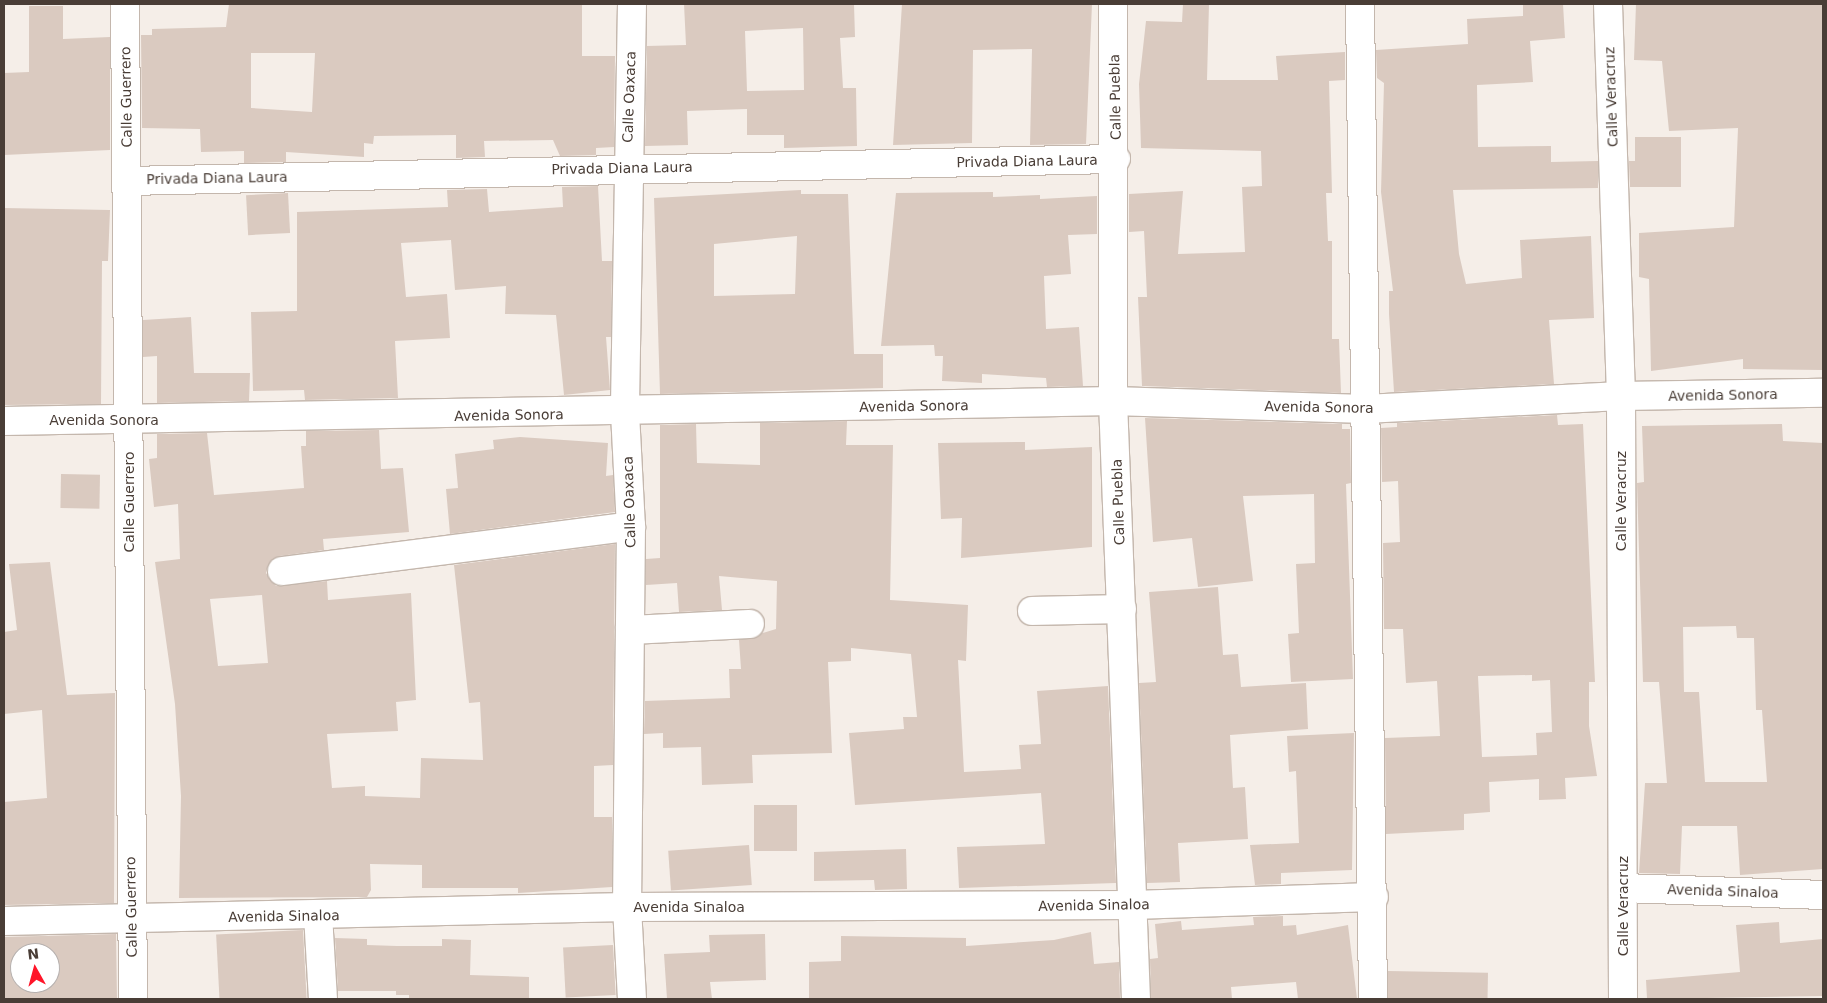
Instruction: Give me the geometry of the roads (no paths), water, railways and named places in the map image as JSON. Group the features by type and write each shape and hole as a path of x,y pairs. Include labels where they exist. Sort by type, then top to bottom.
{"street":[{"name":"Calle Guerrero","path":"125,4 128,180 130,919 133,999"},
{"name":"Calle Oaxaca","path":"632,4 627,168 625,413 631,526 627,907 632,999"},
{"name":"Calle Puebla","path":"1113,4 1116,159 1113,402 1136,999"},
{"path":"1360,4 1374,897 1373,999"},
{"name":"Calle Veracruz","path":"1608,4 1620,396 1623,999"},
{"name":"Privada Diana Laura","path":"128,180 1116,159"},
{"name":"Avenida Sonora","path":"4,421 129,421 625,413 1113,402 1366,408 1620,396 1823,393"},
{"path":"282,571 631,526"},
{"path":"1032,611 1122,609"},
{"path":"630,630 750,624"},
{"name":"Avenida Sinaloa","path":"1623,888 1823,895"},
{"name":"Avenida Sinaloa","path":"4,920 130,919 627,907 1132,905 1374,897"},
{"path":"318,915 323,999"}]}
